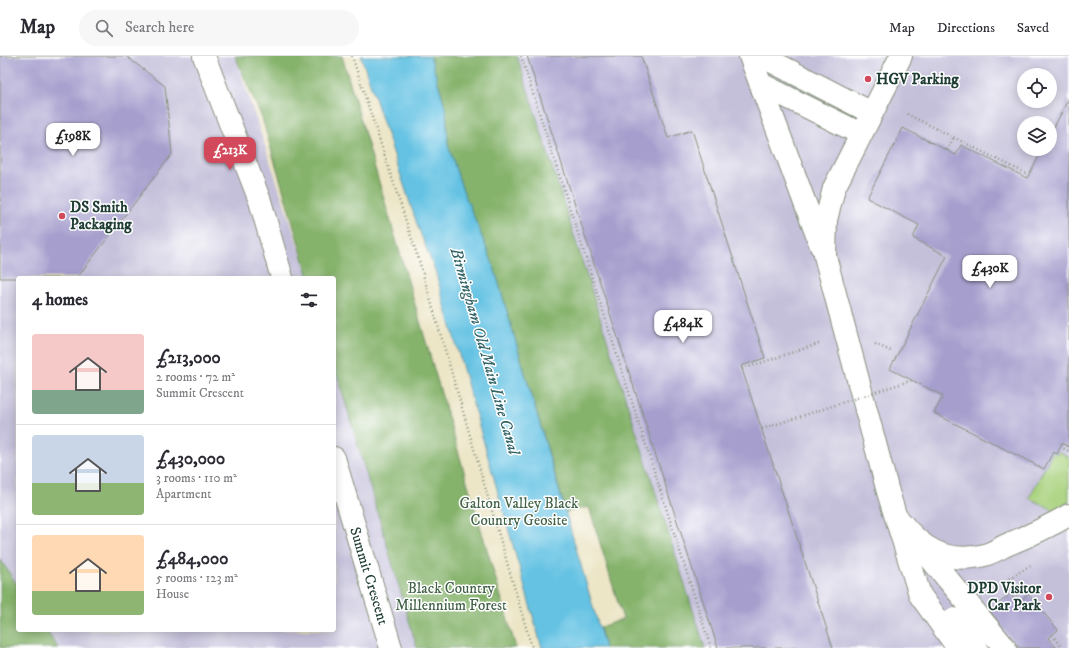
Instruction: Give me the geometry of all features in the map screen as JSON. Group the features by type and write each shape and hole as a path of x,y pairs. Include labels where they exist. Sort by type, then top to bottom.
{"street":[{"path":"204,56 260,201 281,276"},
{"path":"750,56 825,256 895,514 909,560 933,587 977,648"},
{"path":"761,56 872,113"},
{"path":"825,256 826,220 834,188 901,56"},
{"path":"761,84 861,134"},
{"name":"Summit Crescent","path":"336,465 390,648"},
{"path":"895,514 914,538 930,550 953,558 980,556"},
{"path":"933,587 980,556 1043,529 1069,515"},
{"path":"914,538 958,648"},
{"path":"933,587 940,648"},
{"path":"933,587 1005,648"}],"path":[{"path":"352,56 420,264 532,648"},
{"path":"521,56 711,648"},
{"path":"908,114 1029,175"},
{"path":"947,150 954,137"},
{"path":"742,369 825,341"},
{"path":"762,429 912,380"},
{"path":"1060,447 1069,451"},
{"path":"1013,598 1019,593 1007,580 1039,561"},
{"path":"1052,635 1062,648"}],"shaded area":[{"path":"0,56 235,56 308,276 16,276 16,583 0,559"},
{"path":"517,56 1069,56 1069,648 705,648"},
{"path":"336,371 417,648 58,648 47,632 336,632"}],"green space":[{"name":"Black Country Millennium Forest","path":"235,56 342,56 516,648 417,648 336,371 336,276 308,276 262,118"},
{"path":"430,56 517,56 705,648 605,648 600,627 623,619 589,507 566,512 494,267 461,185 448,145 446,109"},
{"path":"1058,451 1069,457 1069,502 1054,510 1029,498 1053,452 1057,454"},
{"path":"0,559 16,583 16,632 47,632 58,648 0,648"}],"water":[{"name":"Birmingham Old Main Line Canal","path":"361,56 430,56 446,109 448,145 461,185 494,267 605,648 542,648 435,270 418,227"}],"building":[{"name":"DS Smith Packaging","path":"0,56 126,56 165,86 172,154 79,276 16,276 16,278 0,278"},
{"path":"527,56 641,56 668,138 692,130 765,358 741,366 833,648 718,648"},
{"path":"1069,98 1069,447 1062,443 1057,454 1053,452 1044,469 934,413 943,396 890,369 947,256 913,238 919,225 867,198 903,128 956,155 961,145 1027,178 1039,156 1057,156 1057,121"},
{"path":"1010,594 1018,603 1028,594 1058,630 1048,638 1057,648 1019,648 990,611"}],"place":[{"name":"HGV Parking","path":"868,79"},
{"name":"DS Smith Packaging","path":"62,216"},
{"name":"DPD Visitor Car Park","path":"1049,597"}],"park label":[{"name":"Galton Valley Black Country Geosite","path":"519,512"}]}
